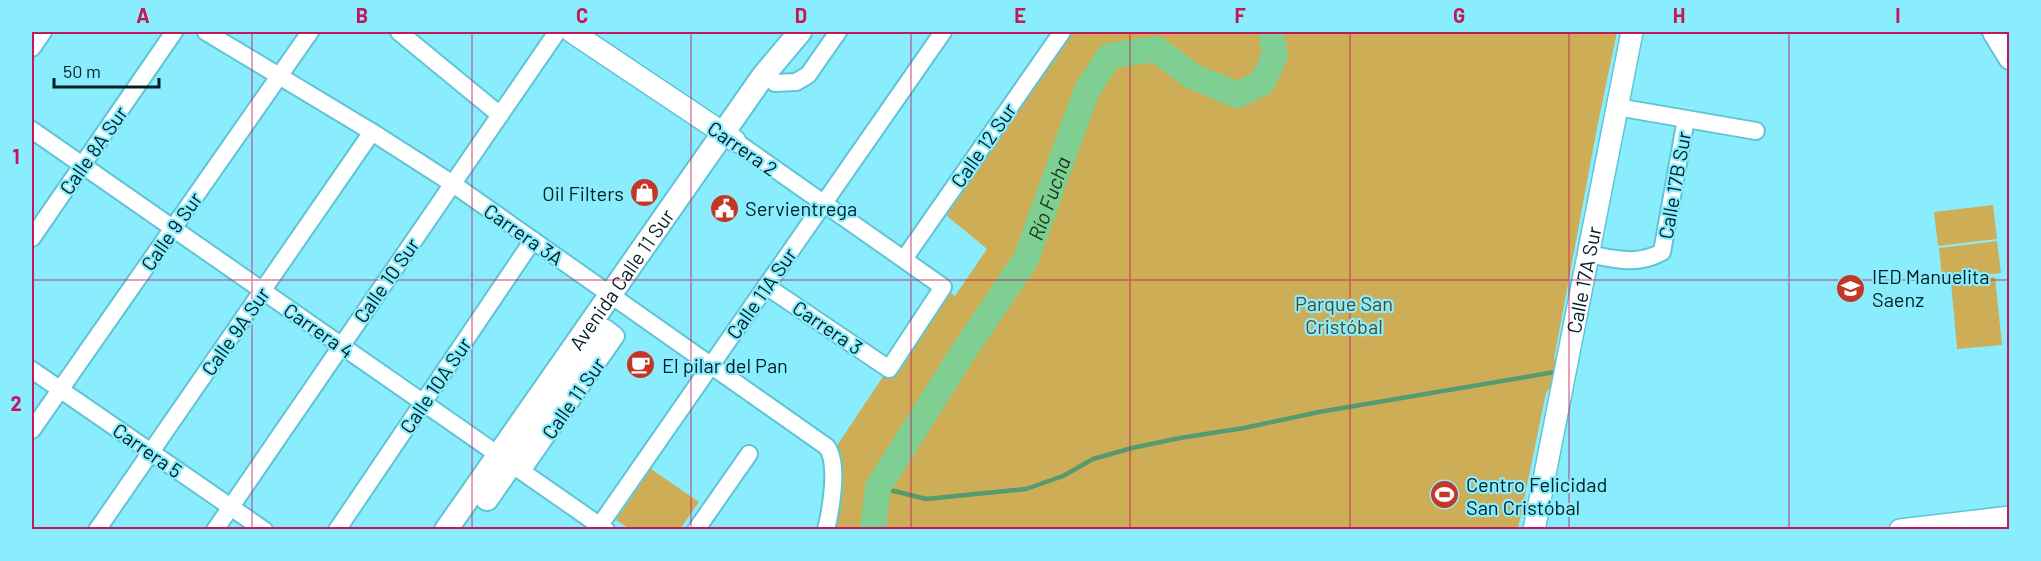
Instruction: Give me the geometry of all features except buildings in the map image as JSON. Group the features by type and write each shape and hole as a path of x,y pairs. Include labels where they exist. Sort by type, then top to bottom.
{"main road":[{"name":"Avenida Calle 11 Sur","path":"465,530 617,299 729,137 763,76 802,32"},
{"name":"Avenida Calle 11 Sur","path":"729,137 775,83 802,32"},
{"path":"1994,32 2010,58"},
{"name":"Avenida Calle 11 Sur","path":"446,530 510,463 606,328 617,299"}],"street":[{"path":"32,48 43,32"},
{"name":"Calle 8A Sur","path":"32,238 174,32"},
{"name":"Carrera 3A","path":"206,32 372,132 453,184 827,447 832,453 834,468 826,530"},
{"name":"Calle 9 Sur","path":"32,430 310,32"},
{"path":"399,32 500,116"},
{"name":"Calle 10 Sur","path":"215,530 557,32"},
{"name":"Carrera 2","path":"572,32 729,137 943,287 889,369"},
{"path":"775,83 796,82 808,75 838,32"},
{"name":"Calle 11A Sur","path":"603,527 711,365 943,32"},
{"name":"Calle 12 Sur","path":"904,259 1062,32"},
{"name":"Calle 17A Sur","path":"1534,530 1632,32"},
{"path":"1617,107 1756,131"},
{"name":"Calle 17B Sur","path":"1588,254 1624,261 1640,261 1662,252 1686,119"},
{"name":"Carrera 4","path":"32,130 603,527"},
{"name":"Calle 9A Sur","path":"97,530 372,132"},
{"name":"Calle 10A Sur","path":"337,530 533,240"},
{"name":"Carrera 3","path":"766,286 889,369"},
{"name":"Carrera 5","path":"32,370 264,530"},
{"path":"696,530 749,454"},
{"path":"1900,530 2010,517"}],"green space":[{"name":"Parque San Cristóbal","path":"1073,32 1617,32 1554,359 1561,362 1558,379 1546,393 1518,529 835,530 838,444 943,287 955,296 987,249 946,215"},
{"path":"1993,205 1997,239 1938,246 1934,212"},
{"path":"1997,241 2001,273 1942,279 1939,248"},
{"path":"1995,277 2002,345 1957,349 1951,282"},
{"path":"651,469 699,502 680,529 630,529 616,520"}],"waterway":[{"name":"Río Fucha","path":"873,530 878,487 964,351 1026,259 1086,92 1109,56 1156,49 1192,76 1237,95 1262,83 1275,55 1271,32"},
{"path":"878,487 926,499 1026,489 1063,476 1093,459 1132,448 1319,412 1555,372"}],"place":[{"name":"Oil Filters","path":"645,193"},
{"name":"Servientrega","path":"724,208"},
{"name":"IED Manuelita Saenz","path":"1851,288"},
{"name":"El pilar del Pan","path":"641,365"},
{"name":"Centro Felicidad San Cristóbal","path":"1445,495"}]}
